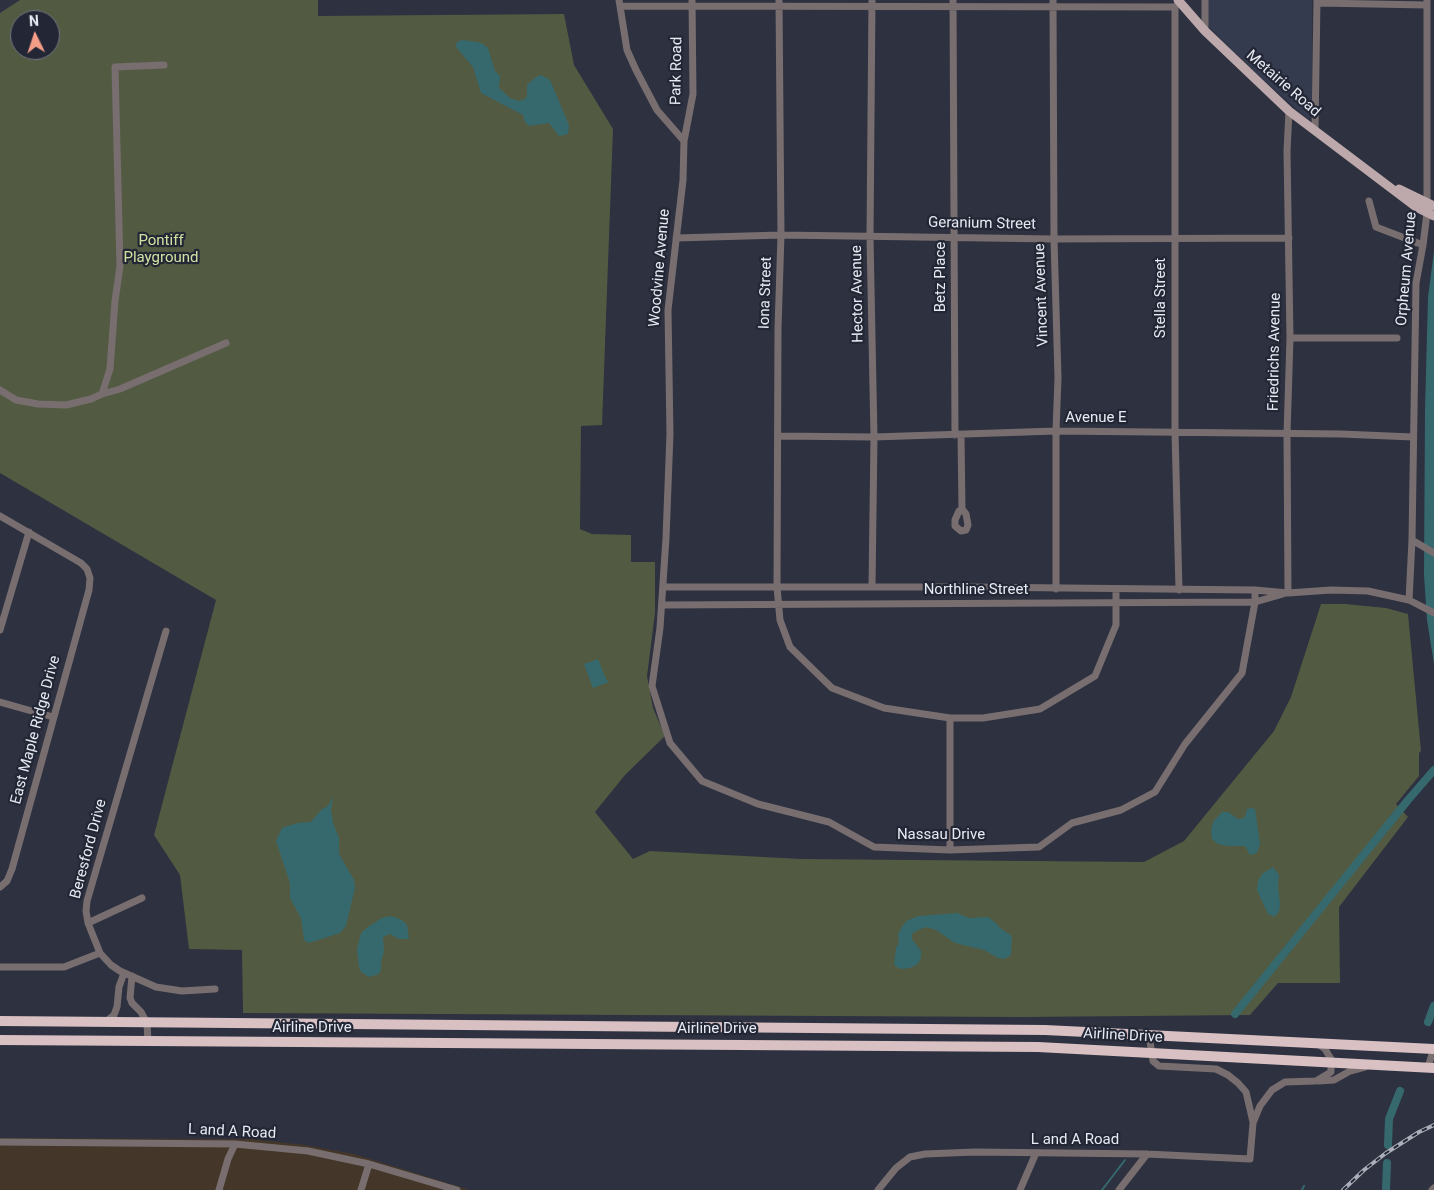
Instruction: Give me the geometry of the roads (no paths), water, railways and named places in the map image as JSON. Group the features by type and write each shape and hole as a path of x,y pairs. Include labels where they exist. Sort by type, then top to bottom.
{"highway":[{"name":"Airline Drive","path":"0,1021 1045,1030 1434,1049"},
{"path":"270,1024 271,1042"},
{"path":"422,1025 423,1043"},
{"path":"751,1028 751,1044"},
{"name":"Airline Drive","path":"0,1040 1038,1047 1379,1066 1431,1067"}],"main road":[{"name":"Metairie Road","path":"1177,3 1266,91 1289,111 1416,207 1431,210"}],"street":[{"path":"1205,0 1205,31"},
{"path":"1315,130 1317,2 1427,3"},
{"path":"684,142 657,110 636,70 627,50 620,3 1177,3"},
{"name":"Park Road","path":"684,142 693,94 692,3"},
{"name":"Iona Street","path":"779,3 781,235 778,328 777,587 780,620 790,646 832,688 884,708 950,718 983,718 1040,709 1095,676 1116,625 1116,588"},
{"name":"Betz Place","path":"953,3 958,435 962,510"},
{"name":"Vincent Avenue","path":"1053,3 1054,239 1058,378 1056,589"},
{"name":"Stella Street","path":"1177,3 1175,432 1179,590"},
{"name":"Orpheum Avenue","path":"1409,600 1412,540 1416,283 1431,210 1427,3"},
{"name":"Hector Avenue","path":"872,4 870,237 874,437 872,587"},
{"path":"102,394 110,369 115,301 120,266 115,67 164,65"},
{"name":"Friedrichs Avenue","path":"1288,593 1287,434 1290,338 1287,151 1289,111"},
{"name":"Woodvine Avenue","path":"663,587 670,434 668,310 682,180 684,142"},
{"path":"1369,201 1376,227 1423,245"},
{"name":"Geranium Street","path":"676,238 781,235 1054,239 1289,238"},
{"path":"1290,338 1396,338"},
{"path":"0,390 16,400 38,404 66,405 120,389 226,343"},
{"name":"Avenue E","path":"779,436 874,437 1056,431 1340,434 1413,437"},
{"path":"0,516 29,532 0,630"},
{"name":"East Maple Ridge Drive","path":"0,887 7,881 12,869 89,590 90,578 87,569 81,563 29,532"},
{"path":"1412,540 1434,553"},
{"name":"Northline Street","path":"663,587 1116,588 1255,590 1288,593 1331,590 1368,591 1409,600 1434,614"},
{"name":"Nassau Drive","path":"663,587 652,686 670,743 702,781 758,804 829,822 874,848 950,850 1039,847 1072,823 1121,810 1155,792 1185,744 1242,673 1255,602 1255,590"},
{"name":"Northline Street","path":"662,605 1255,602 1288,593"},
{"name":"Beresford Drive","path":"166,631 87,901 86,911 88,923 100,953 111,965 124,973 156,987 182,990 215,988"},
{"path":"0,702 54,717"},
{"path":"950,718 950,850"},
{"path":"88,923 142,898"},
{"path":"0,967 64,967 100,953"},
{"path":"106,1022 114,1014 117,1007 119,987 124,973"},
{"path":"132,976 130,991 132,1003 142,1012 147,1023 148,1042"},
{"path":"1149,1035 1150,1052 1153,1061 1159,1066 1216,1069 1238,1083 1246,1092 1253,1123"},
{"path":"1316,1042 1329,1054 1332,1063 1331,1072 1316,1081"},
{"path":"1431,1067 1434,1049"},
{"path":"1253,1123 1260,1106 1272,1090 1285,1082 1334,1080 1355,1069 1379,1066"},
{"name":"L and A Road","path":"878,1190 896,1168 910,1157 925,1154 1147,1154 1250,1159 1253,1123"},
{"name":"L and A Road","path":"0,1142 235,1144 308,1151 368,1164 457,1190"},
{"path":"219,1190 228,1159 235,1144"},
{"path":"1020,1190 1036,1153"},
{"path":"1119,1190 1147,1154"},
{"path":"361,1190 368,1164"}],"waterway":[{"path":"1235,1014 1434,770"},
{"path":"1428,1022 1434,1006"},
{"path":"1388,1145 1389,1119 1400,1091"},
{"path":"1102,1190 1125,1160"},
{"path":"1386,1190 1387,1163"},
{"path":"1302,1190 1304,1186"}],"railway":[{"path":"1343,1190 1386,1153 1419,1132 1434,1125"}],"park label":[{"name":"Pontiff Playground","path":"161,250"}]}
